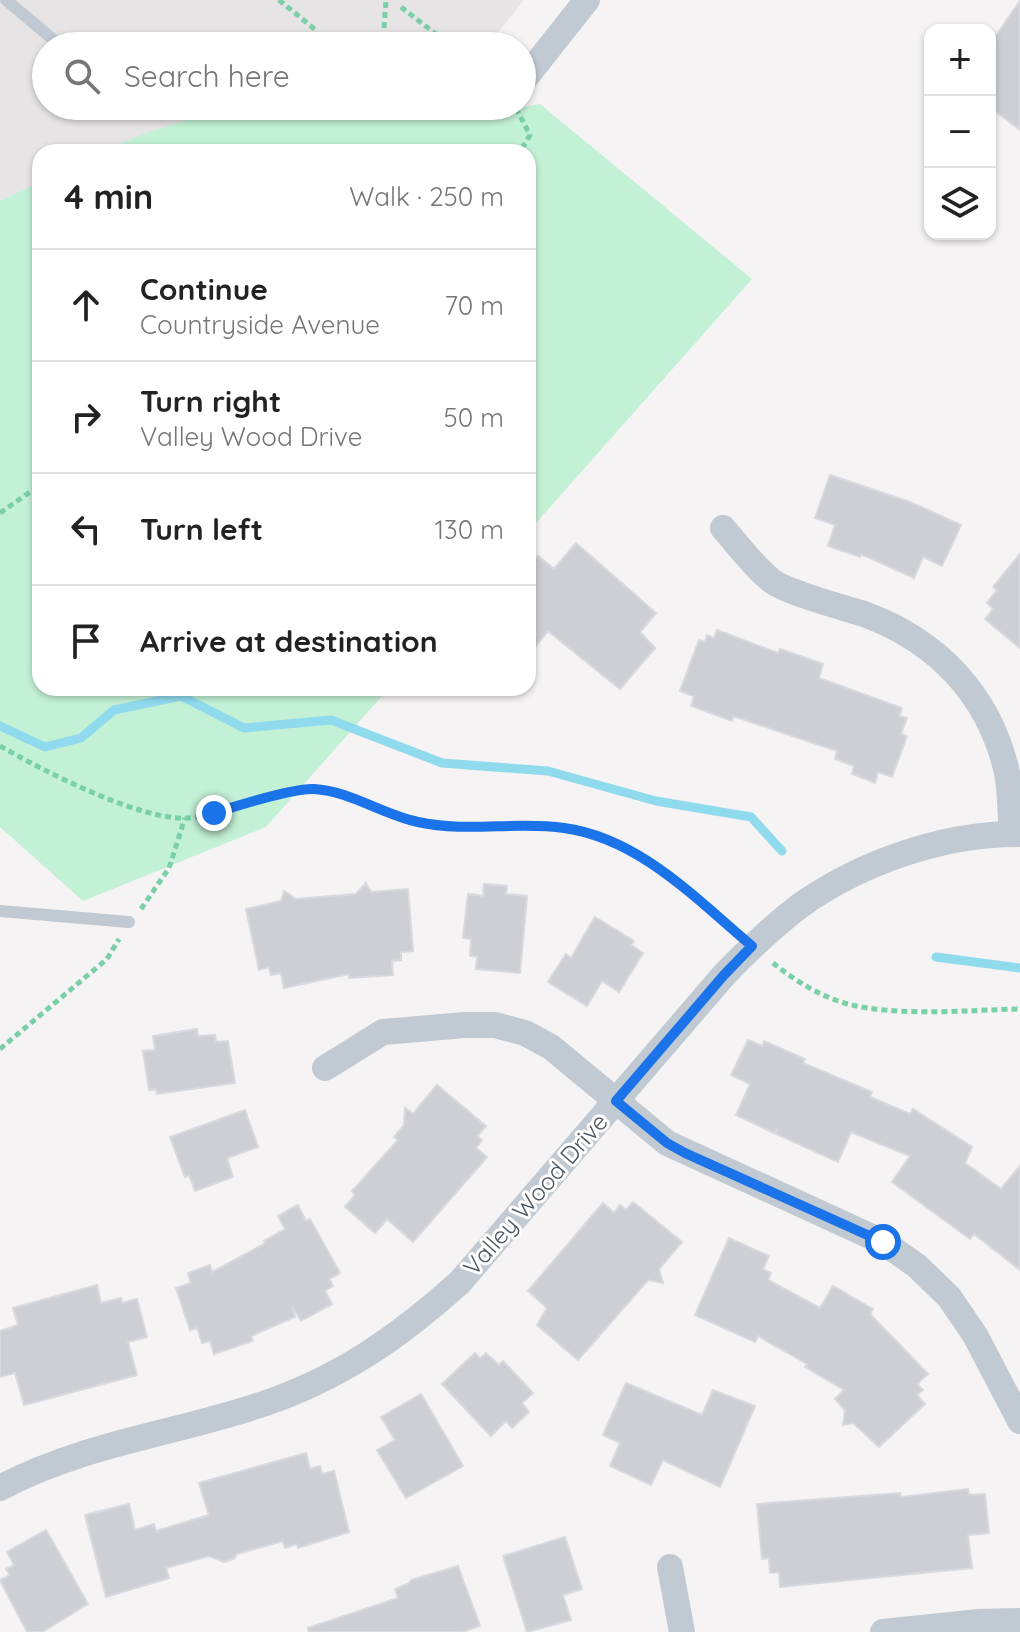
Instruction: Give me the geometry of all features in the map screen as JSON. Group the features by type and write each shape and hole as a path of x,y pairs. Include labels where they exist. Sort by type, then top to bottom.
{"street":[{"path":"536,64 587,0"},
{"path":"723,528 773,583 904,631 935,652 962,678 984,709 999,742 1008,777 1016,834"},
{"name":"Valley Wood Drive","path":"0,1488 79,1453 259,1405 316,1383 368,1356 416,1321 460,1282 724,975 752,946 803,904 854,874 904,854 955,840 1016,834"},
{"path":"325,1068 383,1032 495,1025 525,1033 551,1047 667,1143 883,1242 917,1266 949,1297 975,1335 1020,1421"},
{"path":"670,1567 682,1632"},
{"path":"883,1632 1020,1621"}],"lane":[{"path":"6,0 44,32"},
{"path":"0,911 129,922"}],"path":[{"path":"279,0 317,31"},
{"path":"384,28 386,0"},
{"path":"401,7 433,32"},
{"path":"522,120 530,135 525,144"},
{"path":"0,513 32,491"},
{"path":"0,746 108,799 159,815 185,818 312,788 337,793 419,823 463,828 563,827 597,834 631,849 784,972 818,993 848,1004 933,1011 1020,1009"}],"shaded area":[{"path":"0,0 524,0 498,32 32,32 32,120 186,120 120,144 32,144 32,186 0,201"}],"green space":[{"path":"540,104 752,279 536,523 536,144 120,144 186,120 536,120 536,105"},
{"path":"32,186 32,696 382,696 266,827 83,901 0,827 0,201"}],"building":[{"path":"1020,1 1020,130 996,112 996,35"},
{"path":"830,475 910,502 961,525 942,566 923,557 914,578 861,554 860,557 828,546 835,525 815,518"},
{"path":"576,543 656,613 640,632 655,648 620,689 548,631 536,646 536,558 538,556 554,569"},
{"path":"1020,554 1020,648 985,619 993,609 987,603 997,590 993,587"},
{"path":"717,630 778,653 780,649 823,664 819,678 902,708 899,716 907,718 901,734 907,736 892,777 878,772 875,783 852,774 854,766 835,759 837,751 733,716 732,721 691,706 694,696 680,691 699,640 705,642 707,635 714,638"},
{"path":"366,883 371,892 408,889 413,951 401,952 401,960 392,961 393,975 349,978 349,974 284,988 281,973 271,975 269,967 259,970 246,909 281,901 284,891 296,899 356,894"},
{"path":"484,884 507,886 506,894 527,896 520,973 476,969 477,957 470,956 471,939 463,938 468,894 483,896"},
{"path":"595,917 634,941 631,945 643,953 619,992 602,981 587,1006 548,982 566,954 571,958"},
{"path":"197,1029 198,1036 215,1035 216,1042 228,1041 235,1083 157,1094 156,1089 149,1090 143,1051 155,1050 153,1036"},
{"path":"748,1040 762,1046 764,1041 805,1059 803,1063 872,1092 870,1097 910,1114 913,1109 972,1147 965,1163 1001,1189 1020,1166 1020,1270 974,1234 970,1239 892,1182 910,1156 851,1132 838,1162 776,1134 777,1130 774,1133 736,1115 750,1084 731,1075"},
{"path":"437,1085 486,1126 477,1136 482,1140 476,1148 487,1157 413,1242 387,1219 375,1233 345,1207 355,1195 352,1191 398,1140 394,1137 404,1125 405,1108 413,1114"},
{"path":"245,1110 258,1147 227,1158 233,1177 195,1191 189,1175 185,1177 170,1137"},
{"path":"633,1202 682,1242 659,1269 663,1283 648,1280 578,1360 537,1325 547,1308 528,1291 603,1203 614,1213 620,1205 626,1210"},
{"path":"298,1205 306,1221 310,1219 340,1273 329,1279 333,1286 325,1291 332,1304 301,1321 292,1306 295,1317 251,1336 253,1341 214,1354 210,1341 202,1343 197,1328 190,1330 176,1288 191,1283 188,1273 210,1265 212,1272 266,1243 264,1241 285,1229 278,1216"},
{"path":"729,1238 769,1256 763,1269 771,1273 768,1280 820,1308 833,1286 873,1309 870,1314 928,1374 917,1384 923,1390 917,1395 925,1404 879,1447 853,1423 843,1425 845,1410 835,1399 844,1390 758,1336 755,1342 695,1315"},
{"path":"97,1285 101,1303 121,1298 122,1303 137,1299 147,1337 128,1342 137,1375 24,1405 15,1373 0,1377 0,1331 18,1325 13,1308"},
{"path":"475,1353 480,1358 486,1353 499,1365 503,1361 533,1393 522,1403 529,1412 512,1428 506,1421 491,1436 442,1384"},
{"path":"626,1383 702,1415 713,1390 755,1406 720,1487 663,1460 651,1485 610,1466 620,1443 603,1435"},
{"path":"421,1394 463,1466 406,1498 377,1450 395,1440 381,1417"},
{"path":"306,1453 310,1469 320,1466 322,1474 334,1471 349,1532 298,1548 297,1544 285,1548 283,1541 237,1554 234,1559 224,1562 209,1556 166,1568 169,1578 106,1597 85,1515 129,1504 135,1530 154,1524 156,1531 209,1515 199,1483"},
{"path":"968,1489 969,1495 985,1494 989,1533 968,1535 972,1568 780,1587 779,1572 770,1573 769,1558 762,1559 757,1504 900,1493 901,1497"},
{"path":"46,1530 88,1604 42,1632 27,1632 0,1580 10,1575 6,1569 14,1565 7,1552"},
{"path":"565,1537 582,1589 563,1595 571,1620 527,1632 503,1556"},
{"path":"458,1566 480,1626 462,1632 309,1632 308,1628 398,1598 395,1589 411,1580"}],"waterway":[{"path":"0,726 45,747 81,738 114,710 181,696 244,728 331,720 442,763 548,771 656,801 751,817 782,851"},
{"path":"936,957 1020,968"}],"route":[{"path":"214,813 312,788 337,793 419,823 463,828 563,827 597,834 631,849 752,946 616,1101 667,1143 685,1153 883,1242"}]}
